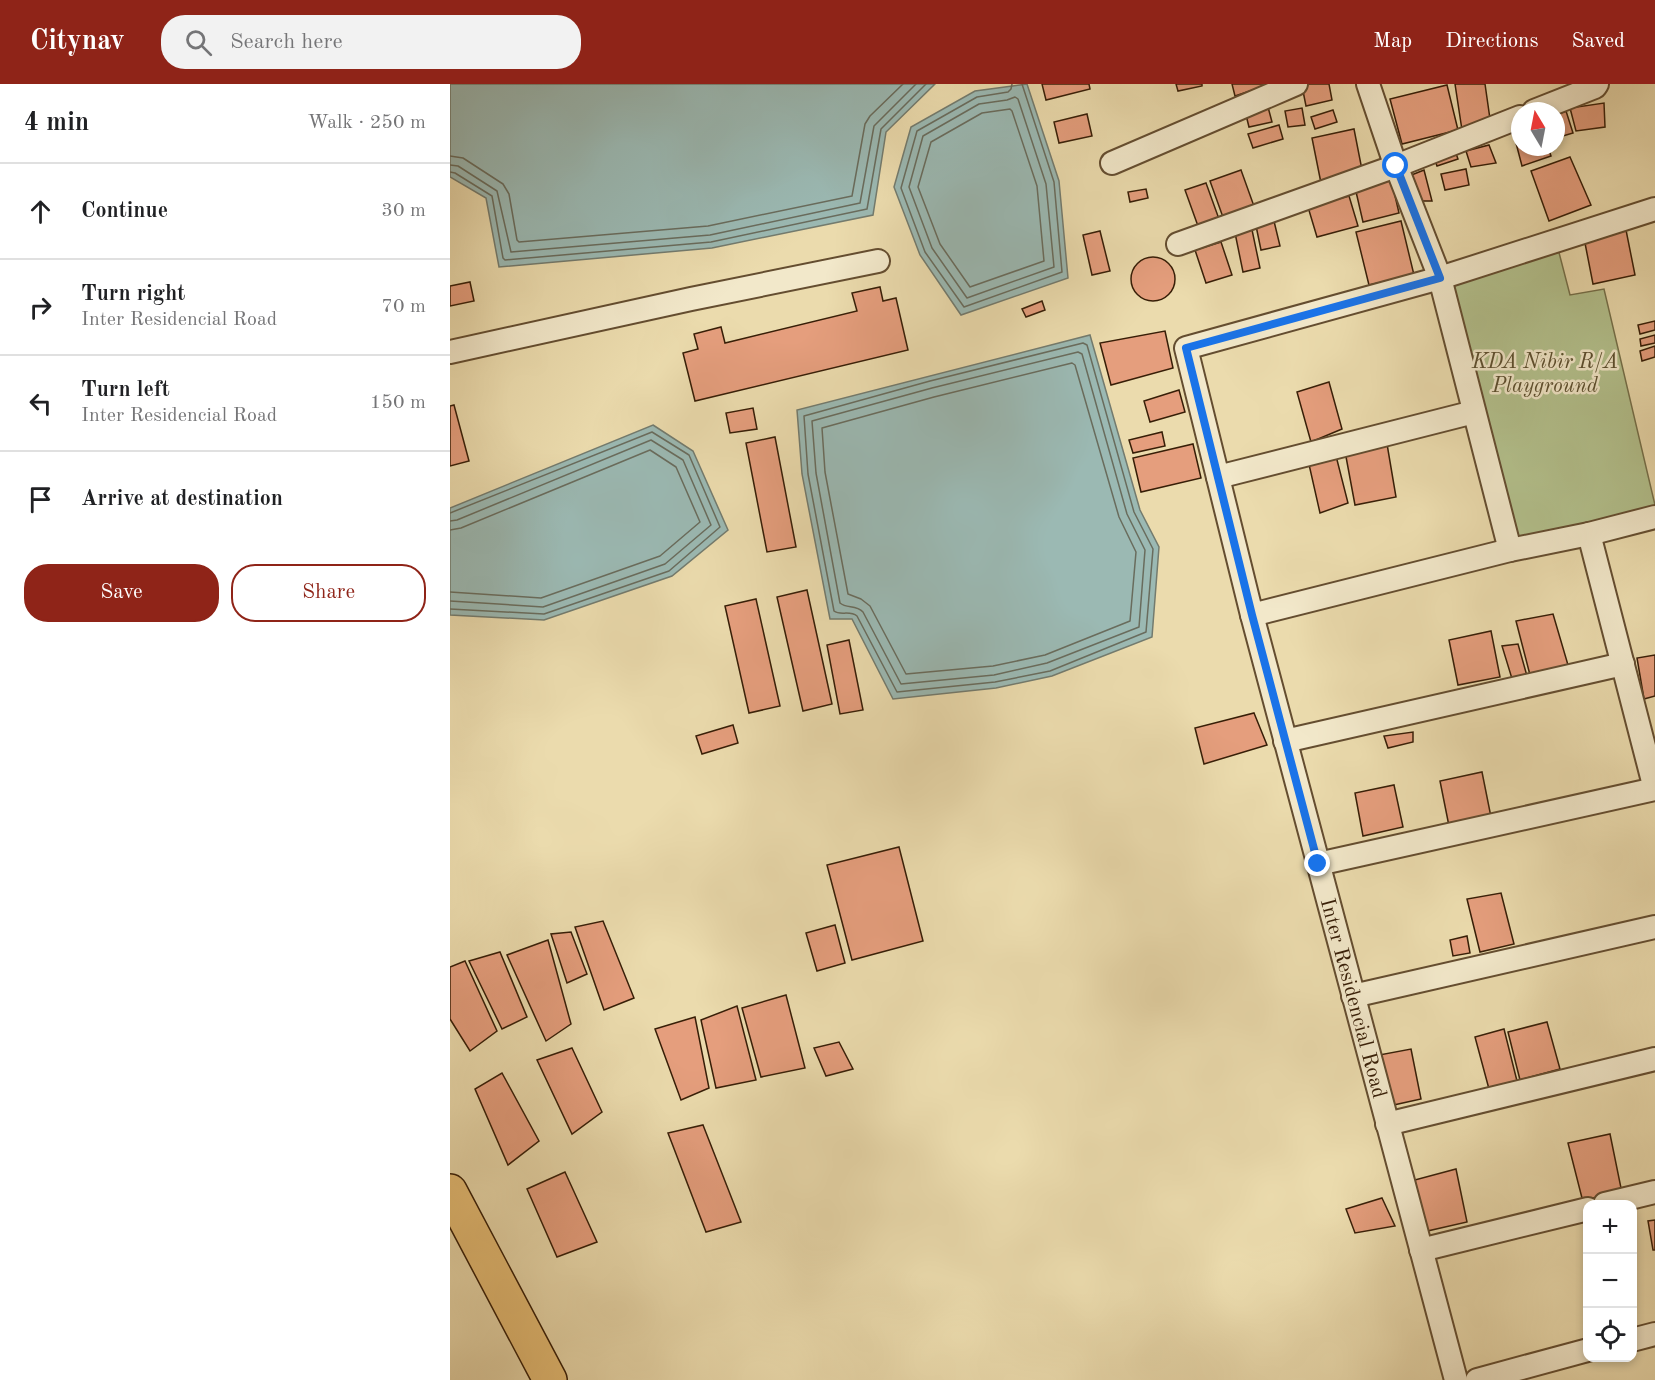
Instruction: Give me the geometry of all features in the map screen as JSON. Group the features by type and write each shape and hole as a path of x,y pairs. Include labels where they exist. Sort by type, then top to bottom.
{"highway":[{"path":"450,1191 550,1380"}],"street":[{"path":"1112,163 1296,84"},
{"path":"1368,84 1396,166 1440,278 1509,550"},
{"path":"1557,102 1595,87 1597,84"},
{"path":"1178,244 1396,166 1511,121"},
{"path":"1440,278 1655,208"},
{"path":"450,352 669,303 878,261"},
{"name":"Inter Residencial Road","path":"1440,278 1186,348 1252,615 1456,1380"},
{"path":"1218,477 1474,412"},
{"path":"1252,615 1509,550 1655,518"},
{"path":"1318,864 1655,789 1589,534"},
{"path":"1285,741 1623,664"},
{"path":"1353,996 1655,927"},
{"path":"1387,1124 1655,1059"},
{"path":"1622,1200 1655,1192"},
{"path":"1421,1250 1583,1210"},
{"path":"1637,1339 1655,1334"},
{"path":"1477,1380 1583,1351"}],"green space":[{"name":"KDA Nibir R/A Playground","path":"1556,241 1570,295 1604,289 1655,505 1655,517 1510,550 1440,278"}],"water":[{"path":"450,84 935,84 886,132 873,215 712,248 499,267 486,198 450,177"},
{"path":"1027,84 1059,181 1068,278 961,315 920,255 894,187 911,127 975,91"},
{"path":"1090,335 1140,510 1159,547 1152,637 1052,676 996,688 893,699 852,619 830,619 802,474 797,410"},
{"path":"653,425 693,451 728,530 672,576 544,620 450,615 450,508"}],"building":[{"path":"1042,84 1089,84 1090,89 1046,100"},
{"path":"1176,84 1202,84 1202,86 1178,91"},
{"path":"1232,84 1271,84 1235,96"},
{"path":"1329,84 1332,100 1306,106 1302,86"},
{"path":"1455,84 1485,84 1491,126 1462,130"},
{"path":"1447,85 1458,130 1402,144 1390,99"},
{"path":"1604,103 1605,127 1576,131 1570,108"},
{"path":"1268,107 1272,122 1249,127 1245,111"},
{"path":"1302,108 1305,125 1288,127 1285,111"},
{"path":"1333,110 1337,122 1315,129 1311,117"},
{"path":"1565,111 1573,133 1565,135"},
{"path":"1087,114 1092,136 1059,143 1054,122"},
{"path":"1279,125 1283,139 1253,148 1248,134"},
{"path":"1354,129 1363,175 1321,183 1312,138"},
{"path":"1489,145 1496,163 1471,167 1466,151"},
{"path":"1454,148 1458,159 1437,166 1433,154"},
{"path":"1519,156 1551,156 1522,166"},
{"path":"1570,157 1591,205 1549,221 1531,171"},
{"path":"1466,169 1469,185 1445,190 1441,174"},
{"path":"1241,170 1255,209 1224,220 1210,181"},
{"path":"1424,170 1432,201 1417,201 1409,176"},
{"path":"1390,174 1399,213 1363,222 1354,183"},
{"path":"1206,183 1219,219 1198,226 1185,190"},
{"path":"1146,189 1148,198 1130,202 1128,192"},
{"path":"1349,196 1358,226 1317,237 1308,207"},
{"path":"1273,217 1280,246 1261,250 1255,221"},
{"path":"1401,221 1414,275 1369,285 1356,232"},
{"path":"1251,225 1260,268 1243,272 1234,228"},
{"path":"1626,230 1635,275 1593,284 1584,238"},
{"path":"1100,231 1110,271 1092,275 1083,235"},
{"path":"1221,242 1232,275 1206,283 1195,250"},
{"path":"1153,257 1168,264 1175,279 1168,294 1153,301 1138,294 1131,279 1138,264"},
{"path":"470,282 474,301 450,306 450,286"},
{"path":"880,287 883,301 896,298 908,350 695,401 683,353 698,349 694,334 721,327 725,343 857,311 852,293"},
{"path":"1042,301 1045,310 1026,317 1022,309"},
{"path":"1655,321 1655,330 1640,334 1638,325"},
{"path":"1165,331 1173,368 1111,385 1100,343"},
{"path":"1655,335 1655,343 1641,346 1640,339"},
{"path":"1655,346 1655,357 1642,361 1640,351"},
{"path":"1329,382 1342,429 1311,442 1297,392"},
{"path":"1179,390 1185,412 1150,422 1144,401"},
{"path":"454,405 469,461 450,466 450,406"},
{"path":"753,408 757,429 730,433 726,413"},
{"path":"1162,432 1165,446 1133,453 1129,440"},
{"path":"775,437 796,547 767,552 746,443"},
{"path":"1386,438 1396,497 1355,505 1344,446"},
{"path":"1193,444 1201,478 1141,492 1133,458"},
{"path":"1335,452 1348,503 1320,513 1308,460"},
{"path":"807,590 832,704 803,711 777,597"},
{"path":"756,599 780,706 749,713 725,606"},
{"path":"1553,614 1568,665 1530,675 1516,621"},
{"path":"1491,631 1500,677 1458,685 1449,640"},
{"path":"849,640 863,710 840,714 827,645"},
{"path":"1518,644 1527,676 1513,682 1502,646"},
{"path":"1655,655 1655,696 1644,699 1637,658"},
{"path":"1254,713 1267,745 1204,764 1195,728"},
{"path":"733,725 738,743 702,754 696,736"},
{"path":"1413,732 1413,742 1388,748 1384,736"},
{"path":"1482,772 1491,817 1449,826 1440,781"},
{"path":"1394,785 1403,827 1363,836 1355,793"},
{"path":"899,847 923,941 852,960 827,865"},
{"path":"1501,893 1514,944 1480,952 1467,899"},
{"path":"603,921 634,998 604,1010 575,927"},
{"path":"835,925 845,963 817,971 806,933"},
{"path":"571,932 587,974 567,983 551,934"},
{"path":"1467,936 1470,953 1453,956 1450,940"},
{"path":"548,940 571,1024 546,1041 507,955"},
{"path":"500,952 527,1017 502,1029 469,961"},
{"path":"465,961 497,1031 470,1051 450,1019 450,967"},
{"path":"786,995 805,1068 761,1077 742,1008"},
{"path":"737,1006 756,1080 716,1088 701,1020"},
{"path":"695,1017 709,1088 681,1100 655,1029"},
{"path":"1547,1022 1560,1069 1520,1080 1508,1032"},
{"path":"1504,1029 1517,1081 1489,1089 1475,1037"},
{"path":"839,1042 853,1069 826,1076 814,1048"},
{"path":"572,1048 602,1112 572,1134 537,1060"},
{"path":"1411,1049 1421,1099 1389,1106 1379,1055"},
{"path":"502,1073 539,1141 508,1165 475,1089"},
{"path":"703,1125 741,1222 706,1232 668,1133"},
{"path":"1610,1134 1621,1188 1583,1200 1583,1202 1568,1143"},
{"path":"1456,1169 1467,1222 1423,1232 1411,1181"},
{"path":"565,1172 597,1242 557,1257 527,1189"},
{"path":"1382,1198 1395,1226 1355,1233 1346,1209"},
{"path":"1655,1220 1655,1250 1653,1250 1648,1221"}],"route":[{"path":"1318,864 1252,615 1186,348 1440,278 1396,166"}]}
